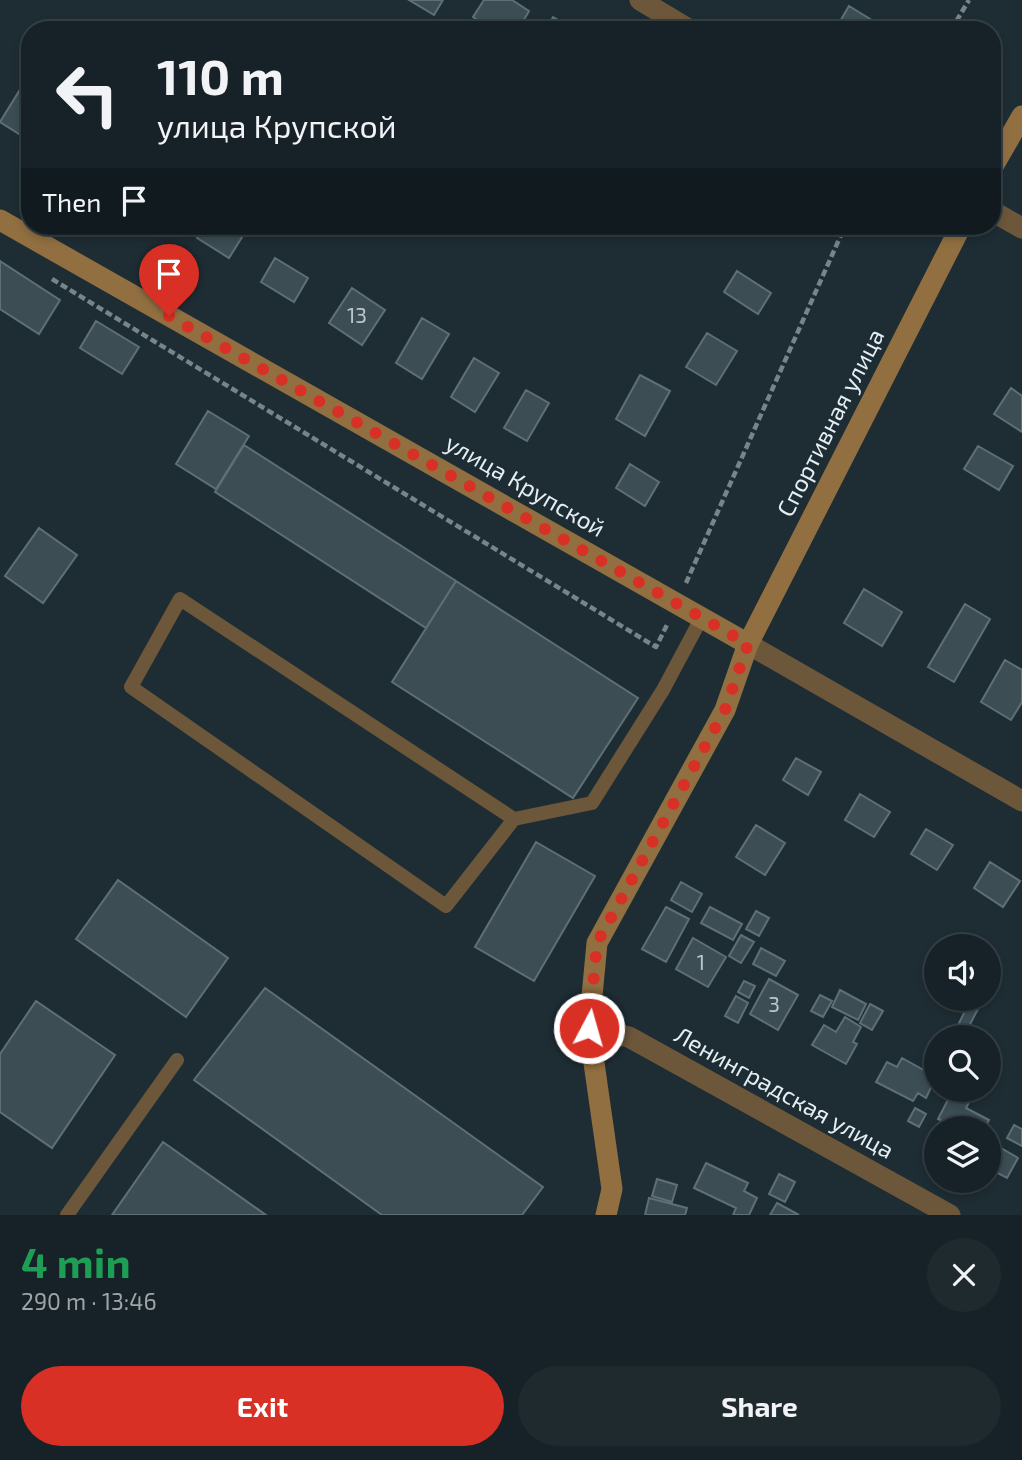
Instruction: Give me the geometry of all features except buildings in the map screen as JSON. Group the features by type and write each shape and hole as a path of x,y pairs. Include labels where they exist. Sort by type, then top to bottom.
{"street":[{"path":"640,0 675,21"},
{"path":"1001,152 1022,116"},
{"path":"1001,216 1022,228"},
{"name":"улица Крупской","path":"0,220 21,232"},
{"name":"улица Крупской","path":"27,235 1022,801"},
{"name":"Спортивная улица","path":"606,1215 612,1189 589,1028 597,943 725,710 748,644 956,235"},
{"name":"Ленинградская улица","path":"589,1028 629,1037 950,1215"}],"lane":[{"path":"514,819 180,599 131,687 446,906 514,819 592,803 663,690 702,617"},
{"path":"67,1215 177,1060"}],"path":[{"path":"956,21 969,0"},
{"path":"47,275 656,647 841,235"}],"route":[{"path":"169,316 748,644 725,710 597,943 589,1028"}]}
